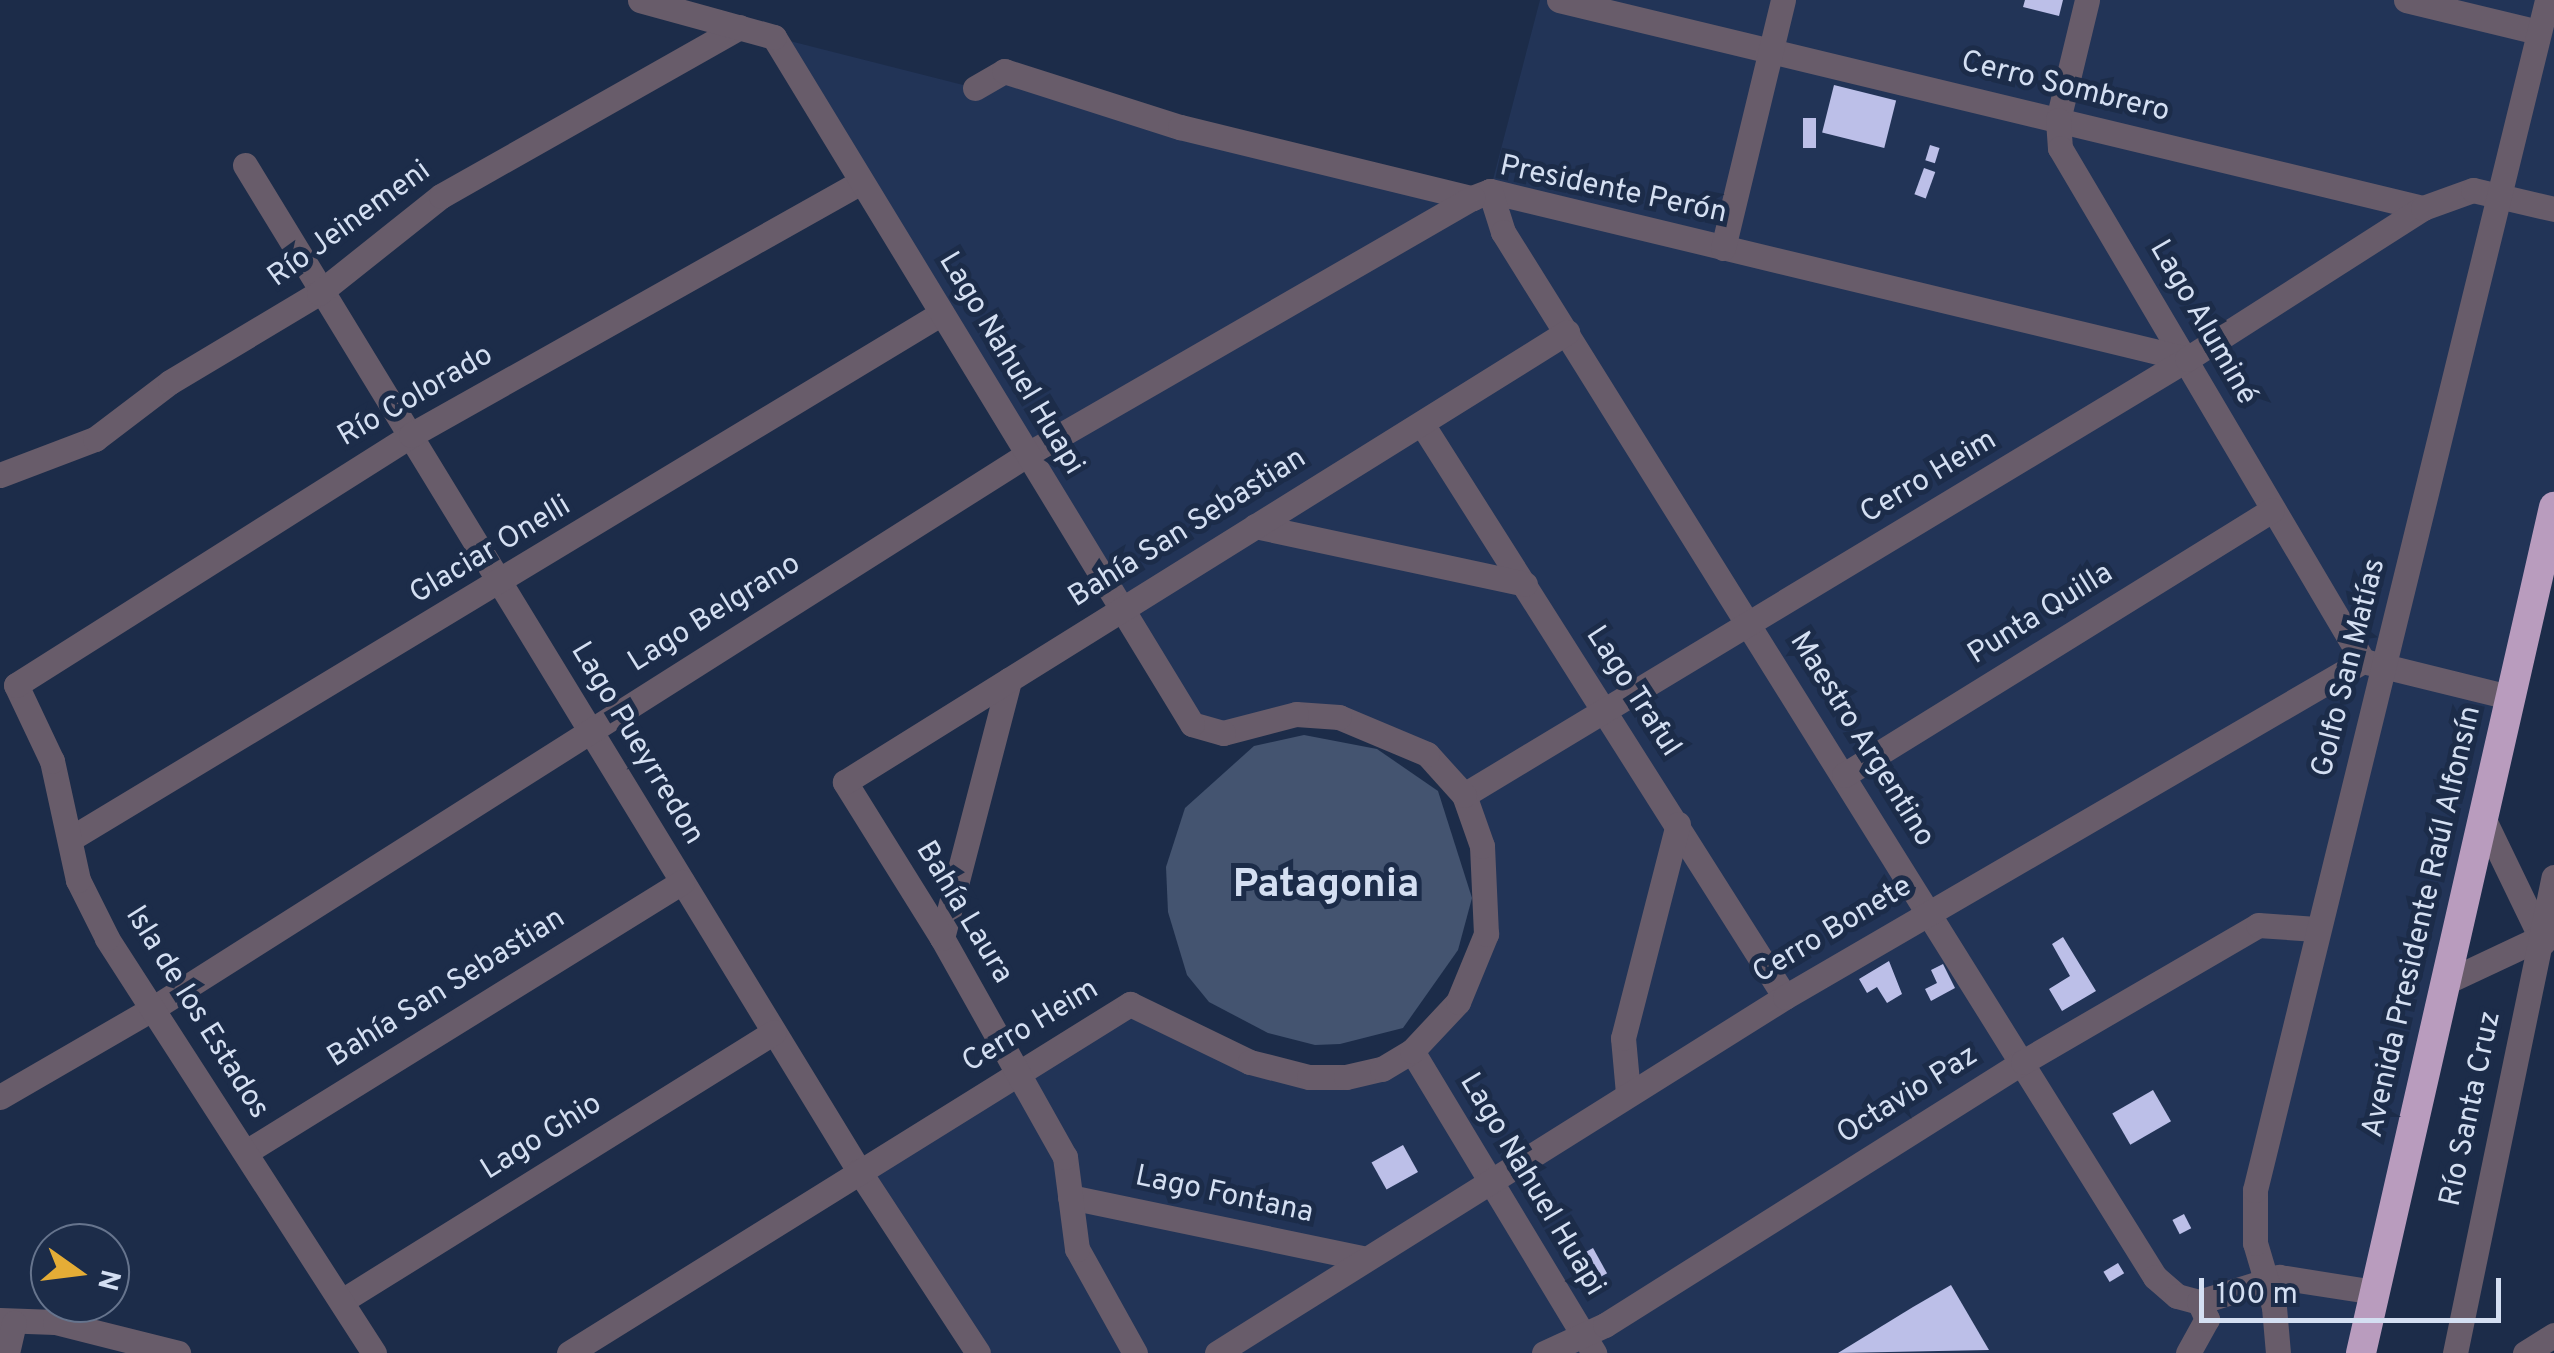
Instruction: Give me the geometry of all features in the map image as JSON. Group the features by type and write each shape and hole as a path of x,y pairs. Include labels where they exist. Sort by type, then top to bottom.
{"highway":[{"name":"Avenida Presidente Raúl Alfonsín","path":"2361,1353 2554,507"}],"street":[{"path":"640,0 740,27"},
{"name":"Cerro Sombrero","path":"1559,0 2423,208"},
{"path":"1723,248 1782,0"},
{"name":"Lago Aluminé","path":"2087,0 2058,120 2060,148 2272,510 2374,663"},
{"path":"2406,0 2538,32"},
{"name":"Golfo San Matías","path":"2278,1353 2255,1243 2255,1190 2374,663 2499,197 2547,0"},
{"name":"Lago Nahuel Huapi","path":"740,27 774,37 1192,724"},
{"name":"Río Jeinemeni","path":"0,475 94,439 170,382 319,293 441,196 740,27"},
{"name":"Presidente Perón","path":"975,88 1004,71 1107,109 1723,248 2187,360"},
{"name":"Lago Pueyrredon","path":"245,165 319,293 411,435 858,1171 978,1353"},
{"name":"Río Colorado","path":"16,685 411,435 861,182"},
{"path":"2423,208 2462,191 2554,209"},
{"name":"Maestro Argentino","path":"1480,195 2155,1277 2177,1296 2199,1302"},
{"name":"Lago Belgrano","path":"0,1097 152,1009 1028,454 1480,195"},
{"name":"Cerro Heim","path":"1464,794 2187,360 2423,208"},
{"name":"Glaciar Onelli","path":"70,839 500,584 942,313"},
{"name":"Bahía San Sebastian","path":"845,782 1120,607 1567,332"},
{"name":"Lago Traful","path":"1422,424 1786,997"},
{"name":"Punta Quilla","path":"1844,775 2272,510"},
{"path":"1254,526 1524,584"},
{"path":"2374,663 2510,697"},
{"name":"Cerro Bonete","path":"1217,1353 1786,997 2374,663"},
{"path":"942,938 1009,680"},
{"name":"Isla de los Estados","path":"16,685 52,761 78,880 152,1009 344,1299 374,1353"},
{"name":"Cerro Heim","path":"570,1353 1130,1004 1250,1062 1309,1077 1382,1070 1412,1051 1458,1002 1486,934 1482,846 1464,794 1427,754 1339,717 1296,714 1223,732 1192,724"},
{"name":"Bahía Laura","path":"845,782 942,938 1065,1157 1077,1249 1134,1353"},
{"path":"2446,982 2550,943 2484,820"},
{"path":"1628,1093 1623,1038 1678,824"},
{"name":"Río Santa Cruz","path":"2455,1353 2550,943 2554,878"},
{"name":"Bahía San Sebastian","path":"246,1152 682,882"},
{"name":"Octavio Paz","path":"1544,1353 1588,1343 1605,1325 2023,1062 2258,925 2316,928"},
{"name":"Lago Ghio","path":"344,1299 774,1032"},
{"name":"Lago Nahuel Huapi","path":"1412,1051 1588,1343"},
{"name":"Lago Fontana","path":"1070,1197 1366,1259"},
{"path":"2188,1353 2207,1319 2199,1302 2264,1280 2302,1277 2375,1292"},
{"path":"7,1353 7,1321 55,1322 164,1351"},
{"path":"2525,1353 2554,1334"}],"shaded area":[{"path":"1540,0 2554,0 2554,507 2361,1353 978,1353 859,1171 1130,1004 1250,1062 1382,1069 1476,970 1482,846 1427,755 1339,717 1205,731 774,37 975,88 994,74 1490,191"},
{"path":"1304,735 1377,749 1438,791 1472,898 1458,950 1403,1028 1340,1044 1315,1045 1268,1033 1209,1002 1187,975 1168,912 1166,867 1185,808 1254,746"}],"building":[{"path":"2025,0 2063,0 2059,16 2023,7"},
{"path":"1834,85 1896,100 1884,148 1822,133"},
{"path":"1803,118 1816,118 1816,148 1803,148"},
{"path":"1930,145 1940,148 1935,163 1925,160"},
{"path":"1924,168 1935,172 1926,198 1914,194"},
{"path":"2063,937 2096,991 2062,1011 2049,989 2070,976 2052,944"},
{"path":"1889,961 1902,994 1887,1003 1877,987 1867,993 1859,979"},
{"path":"1943,964 1955,988 1931,1001 1925,989 1937,983 1931,970"},
{"path":"2153,1090 2171,1121 2130,1145 2112,1114"},
{"path":"1403,1145 1418,1172 1387,1190 1372,1162"},
{"path":"2184,1214 2191,1228 2180,1234 2172,1220"},
{"path":"1593,1248 1607,1273 1582,1287 1568,1262"},
{"path":"2118,1263 2124,1273 2110,1282 2103,1272"},
{"path":"1951,1285 1989,1350 1838,1353 1913,1307"}],"district":[{"name":"Patagonia","path":"1326,886"}]}
